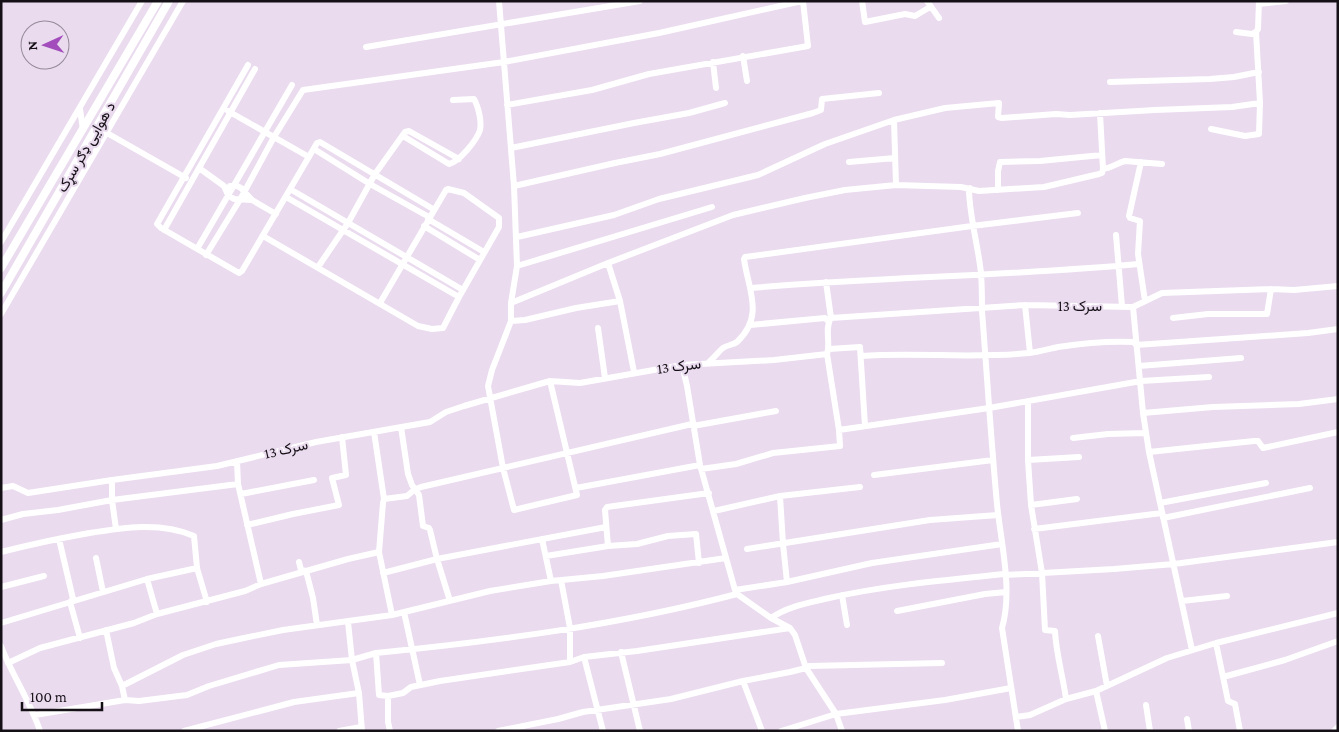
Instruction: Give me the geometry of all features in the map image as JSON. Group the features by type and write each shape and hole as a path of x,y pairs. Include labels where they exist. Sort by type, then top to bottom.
{"main road":[{"name":"د هوایی ډګر سړک","path":"1,268 158,1"},
{"name":"د هوایی ډګر سړک","path":"1,293 169,1"},
{"path":"29,222 39,228"}],"street":[{"path":"1,242 142,1"},
{"path":"1,314 183,1"},
{"path":"499,1 514,186 517,266 511,303 511,321 488,386 503,468 514,510 578,494 550,381"},
{"path":"366,46 640,1"},
{"path":"206,254 241,198 274,137 303,90 504,62 659,34 803,1 808,46 649,74 592,90 507,104"},
{"path":"862,1 865,22 904,14 915,16 928,4 938,18"},
{"path":"1211,129 1245,136 1258,134 1260,104 1256,32 1258,29 1259,3 1286,1"},
{"path":"1236,32 1252,34 1256,32"},
{"path":"743,56 747,81"},
{"path":"713,62 716,88"},
{"path":"164,230 230,112 251,67 223,108 156,224 164,230 239,273 242,271 317,143 320,142 434,209"},
{"path":"1110,82 1218,78 1259,72"},
{"path":"124,82 133,88"},
{"path":"197,249 292,85"},
{"path":"514,186 660,154 813,113 821,110 822,99 879,93"},
{"path":"318,267 348,223 375,174 405,132 410,132 459,159 480,130 480,122 477,104 474,99 453,100"},
{"path":"511,148 689,114 725,103"},
{"path":"517,237 614,215 659,199 758,175 825,144 894,120 945,108 999,103 998,117 1002,118 1232,108 1260,104"},
{"path":"80,108 83,130"},
{"path":"223,108 309,158"},
{"path":"1100,113 1103,169"},
{"path":"894,120 896,185"},
{"path":"107,133 191,181"},
{"path":"314,149 484,252"},
{"path":"998,190 1000,162 1102,156"},
{"path":"849,162 895,158"},
{"path":"1141,162 1129,216 1140,221 1138,237 1139,264 1145,301"},
{"path":"511,303 608,263 733,216 845,190 896,185 970,188 979,191 1044,187 1099,174 1103,169 1120,163 1162,164"},
{"path":"199,168 224,186 237,186 252,200 276,214"},
{"path":"224,186 228,195 234,199 252,200"},
{"path":"970,188 970,212 977,242 981,274 993,460 1005,575 1006,614 1002,628 1018,731"},
{"path":"290,189 463,290"},
{"path":"263,236 418,326 432,329 443,328 499,227 499,218 464,193 448,189 428,218 380,303"},
{"path":"60,193 69,198"},
{"path":"286,197 459,297"},
{"path":"517,266 712,207"},
{"path":"710,362 723,348 735,343 750,325 753,309 751,288 744,265 745,257 1078,213"},
{"path":"424,226 480,260"},
{"path":"1116,235 1122,306"},
{"path":"608,263 620,301 634,372"},
{"path":"751,288 1139,264"},
{"path":"576,488 634,476 736,464 773,453 840,446 828,351 830,320 826,282"},
{"path":"1192,650 1149,452 1143,413 1133,307 1162,293 1271,289 1294,290 1338,286"},
{"path":"1173,318 1208,314 1267,314 1271,289"},
{"path":"511,321 525,320 576,308 620,301"},
{"path":"1026,305 1030,353"},
{"name":"سرک 13","path":"750,325 825,318 830,320 1026,305 1133,307"},
{"path":"598,328 606,378"},
{"path":"865,426 861,356 886,354 986,355 1030,353 1059,347 1112,341 1134,342 1136,345 1308,333 1338,328"},
{"name":"سرک 13","path":"1,488 14,486 28,493 216,466 316,442 430,422 446,412 550,381 580,383 682,365 774,360 860,347 861,356"},
{"path":"1139,366 1240,358"},
{"path":"682,365 700,467 736,592 771,618 790,628 796,635 806,668 836,714 842,731"},
{"path":"839,430 1028,402 1141,381 1209,377"},
{"path":"1143,413 1213,407 1299,404 1338,399"},
{"path":"1028,402 1028,460 1031,505 1042,573 1045,630 1054,631 1066,698"},
{"path":"384,499 408,496 414,490 567,453 692,425 776,411"},
{"path":"401,427 408,474 414,490 419,495 423,526 430,530 450,601"},
{"path":"374,432 384,499 379,552 392,615"},
{"path":"1149,452 1254,441 1258,441 1263,448 1338,432"},
{"path":"1073,438 1108,434 1146,433"},
{"path":"247,525 339,505 332,478 346,476 342,437"},
{"path":"1028,460 1079,457"},
{"path":"874,475 993,460"},
{"path":"237,461 238,484 261,584"},
{"path":"112,480 112,500 116,529"},
{"path":"241,494 314,480"},
{"path":"1160,503 1266,483"},
{"path":"1,520 24,514 112,500 238,484"},
{"path":"714,511 780,496 860,487"},
{"path":"1034,529 1162,516 1310,488"},
{"path":"608,546 605,510 607,507 709,493"},
{"path":"780,496 782,544 787,582"},
{"path":"1031,505 1077,499"},
{"path":"747,549 930,520 998,515"},
{"path":"1,552 116,529 146,526 167,529 194,536 197,568 207,602"},
{"path":"383,573 437,560 606,526"},
{"path":"546,556 608,546 636,544 668,536 696,534 700,563"},
{"path":"59,539 73,599 70,602 80,638"},
{"path":"542,539 551,581"},
{"path":"771,618 780,612 800,605 872,589 1005,575 1174,564 1338,542"},
{"path":"35,715 125,700 139,701 187,695 209,686 279,665 352,660 376,653 412,650 659,614 736,592 872,563 1002,544"},
{"path":"8,663 40,648 134,623 157,614 207,602 348,559 379,552"},
{"path":"96,558 103,592"},
{"path":"122,686 197,650 244,638 317,625 392,615 490,591 726,558"},
{"path":"299,562 301,570 306,571"},
{"path":"1,623 103,592 197,568"},
{"path":"306,571 317,625"},
{"path":"1,588 44,576"},
{"path":"147,580 157,614"},
{"path":"561,580 570,628 570,662"},
{"path":"897,611 985,594 1006,592"},
{"path":"842,595 847,625"},
{"path":"1182,601 1227,596"},
{"path":"404,612 420,685"},
{"path":"1016,717 1030,715 1066,698 1096,691 1167,658 1338,613"},
{"path":"339,731 361,729 359,693 352,660 348,622"},
{"path":"376,653 379,695 388,696 403,693 411,687 420,685 570,662 584,657 790,628"},
{"path":"106,630 114,668 122,686 125,700"},
{"path":"1098,636 1107,686"},
{"path":"1223,677 1285,660 1338,642"},
{"path":"1216,644 1228,701 1235,704 1240,731"},
{"path":"1,646 35,715 40,731"},
{"path":"621,652 640,731"},
{"path":"584,657 603,731"},
{"path":"498,731 598,710 671,699 809,666 831,664 942,663"},
{"path":"743,681 762,731"},
{"path":"781,731 836,714 945,700 1011,688"},
{"path":"1096,691 1105,731"},
{"path":"184,731 294,702 359,693"},
{"path":"388,696 390,731"},
{"path":"1146,705 1150,731"},
{"path":"1187,719 1189,731"},
{"path":"1334,731 1338,727"}]}
